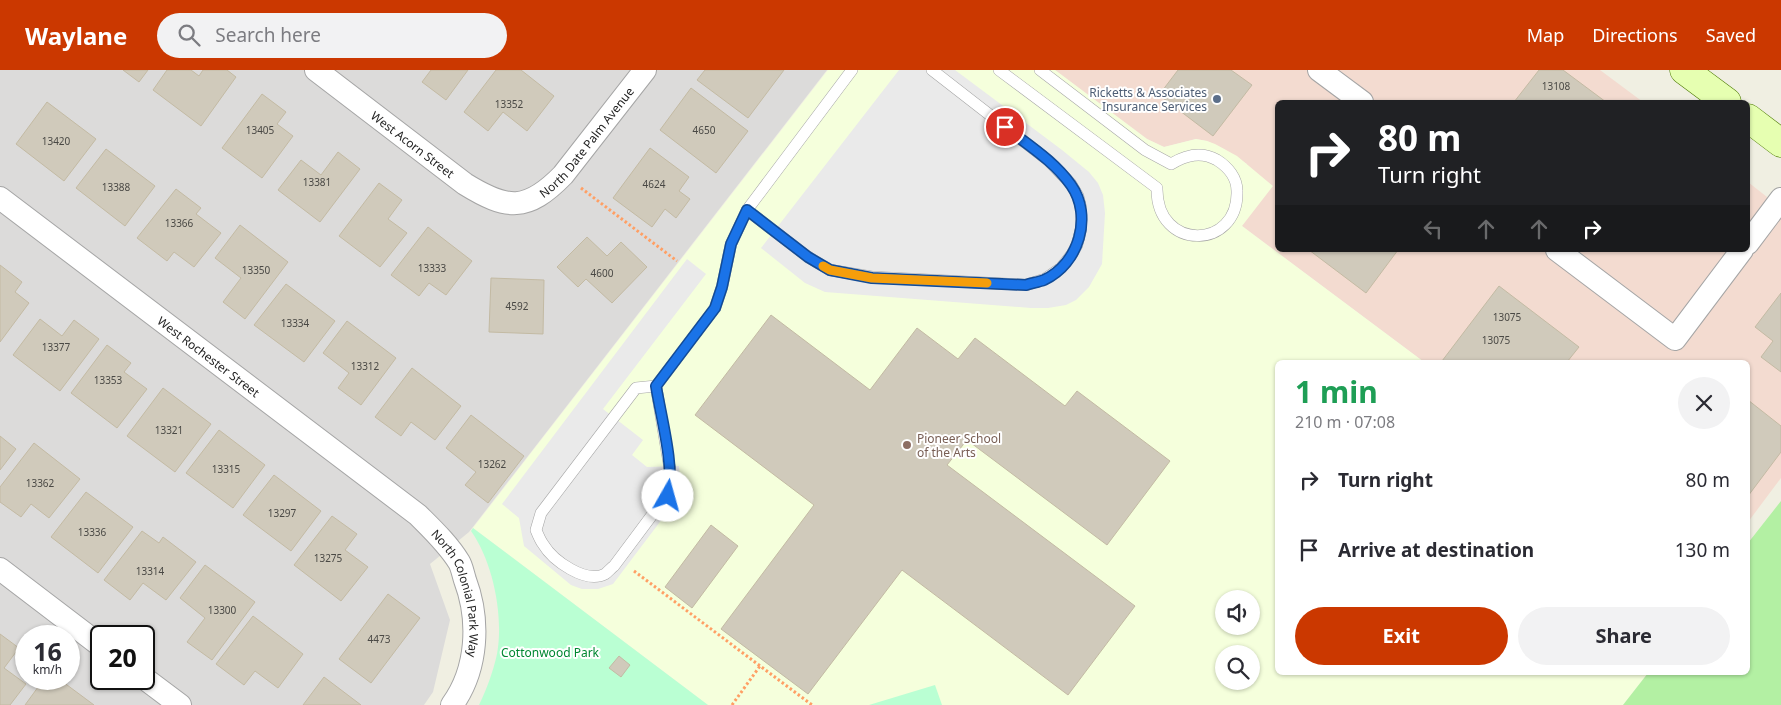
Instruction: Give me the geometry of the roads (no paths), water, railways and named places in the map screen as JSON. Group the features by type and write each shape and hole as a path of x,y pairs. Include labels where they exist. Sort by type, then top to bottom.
{"main road":[{"path":"1684,70 1724,100"},
{"path":"1750,120 1781,143"}],"street":[{"name":"West Acorn Street","path":"316,70 465,184 490,199 506,203 518,203"},
{"name":"North Date Palm Avenue","path":"518,203 534,198 551,187 645,70"},
{"path":"1319,70 1359,100"},
{"name":"West Rochester Street","path":"0,198 418,515"},
{"path":"1750,240 1781,199"},
{"path":"1560,252 1675,339 1740,252"},
{"name":"North Colonial Park Way","path":"418,515 459,562 472,598 475,633 470,668 452,705"},
{"path":"0,569 90,638"},
{"path":"155,686 180,705"}],"lane":[{"path":"656,386 636,388 541,513 536,530 543,546 577,573 594,577 606,574 668,496 670,470 656,386 715,308 722,287 731,244 747,210 852,70"},
{"path":"747,210 808,257 830,270 872,278 1026,285 1045,279 1061,268 1077,245 1081,229 1081,208 1078,196 1049,161 932,70"},
{"path":"999,70 1157,188 1157,201 1160,213 1178,231 1190,235 1203,235 1215,232 1226,225 1233,215 1238,201 1237,187 1232,174 1223,164 1211,156 1197,154 1183,156 1171,164 1146,150 1040,70"}],"place":[{"name":"Ricketts & Associates Insurance Services","path":"1217,99"},
{"name":"Pioneer School of the Arts","path":"907,445"}],"park label":[{"name":"Cottonwood Park","path":"550,652"}]}
